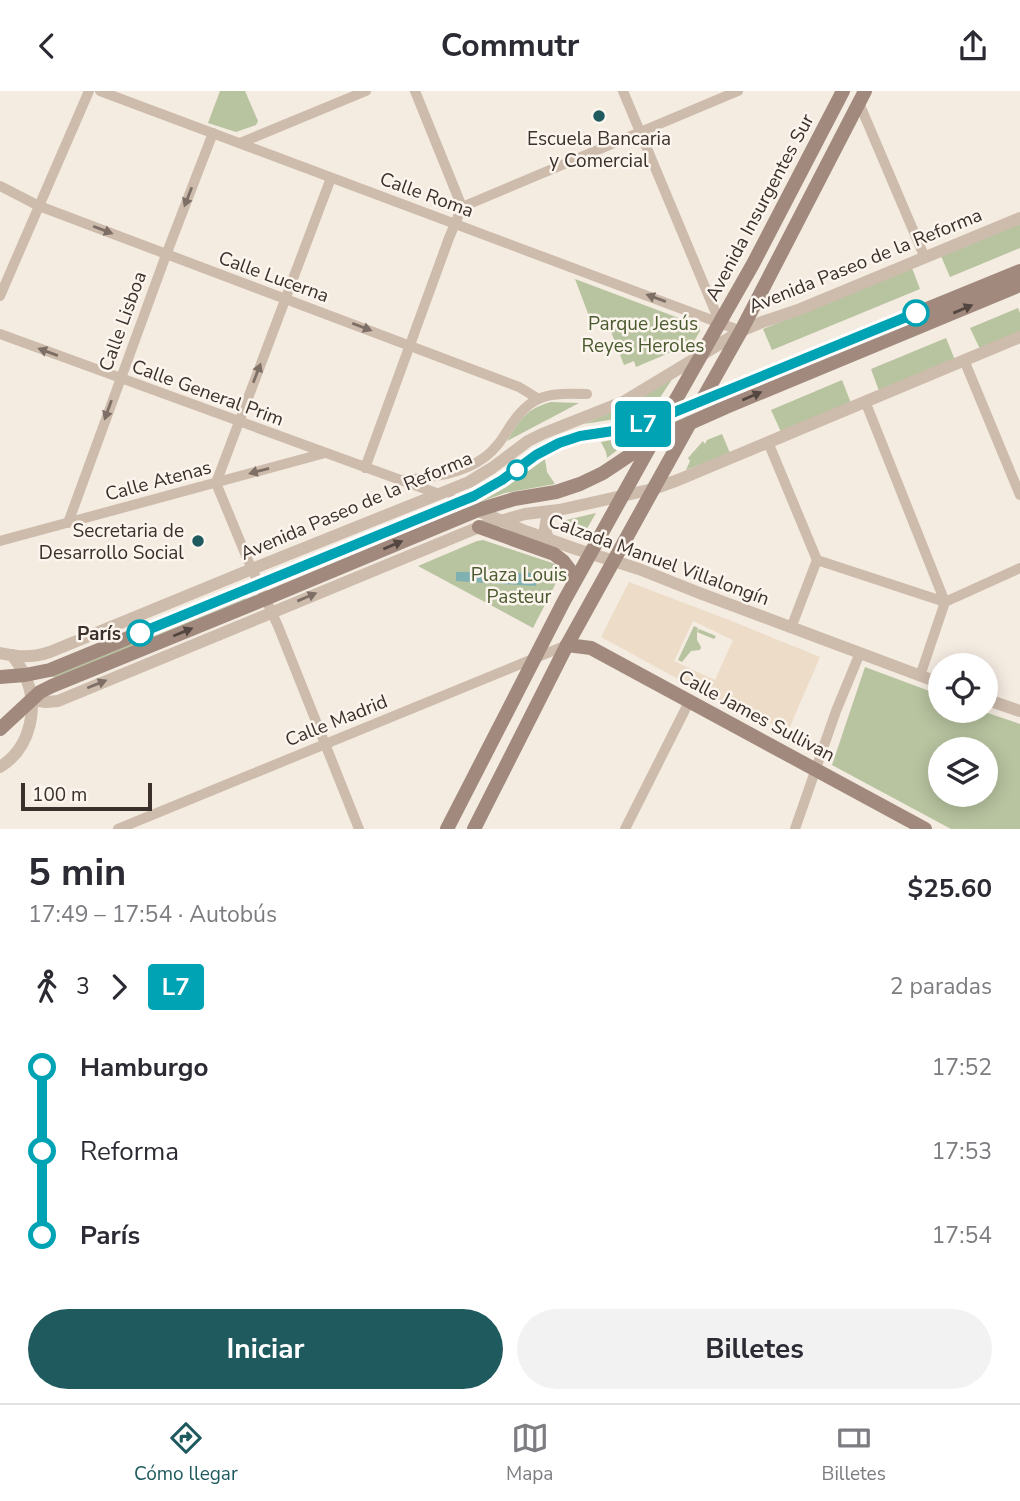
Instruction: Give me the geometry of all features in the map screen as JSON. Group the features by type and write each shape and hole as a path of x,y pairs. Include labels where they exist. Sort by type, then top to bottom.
{"main road":[{"name":"Avenida Insurgentes Sur","path":"447,829 576,578 753,264 843,91"},
{"name":"Avenida Insurgentes Sur","path":"474,829 567,645 741,331 862,97"},
{"name":"Avenida Paseo de la Reforma","path":"0,677 50,670 459,502 502,480 536,455 559,443 650,422 1020,271"},
{"path":"0,729 51,685 268,606 478,510 580,484 603,473 654,439 1020,285"},
{"path":"479,527 554,554 564,561 576,578"},
{"name":"Calle James Sullivan","path":"567,645 590,648 925,829"}],"street":[{"path":"0,296 89,91"},
{"name":"Calle Roma","path":"100,91 741,331"},
{"path":"240,143 366,91"},
{"path":"415,91 462,207"},
{"path":"624,91 720,323"},
{"path":"365,468 462,207 737,91"},
{"path":"862,97 925,258"},
{"name":"Calle Lisboa","path":"68,523 213,133"},
{"path":"331,178 216,483 359,829"},
{"name":"Calle Lucerna","path":"0,185 39,206 519,387 537,398"},
{"name":"Avenida Paseo de la Reforma","path":"6,654 24,657 50,652 439,495 483,474 535,437 639,393 741,331 1020,218"},
{"name":"Calle General Prim","path":"0,334 365,468"},
{"path":"268,606 501,520 653,489 1020,337"},
{"path":"964,360 1020,495"},
{"path":"537,398 556,394 587,394"},
{"name":"Avenida Paseo de la Reforma","path":"400,480 455,472 483,459 500,442 518,415 537,398"},
{"path":"865,401 945,602 920,676"},
{"path":"768,442 817,560 791,628"},
{"name":"Calle Atenas","path":"0,541 325,453"},
{"name":"Calzada Manuel Villalongín","path":"365,468 459,502 548,539 613,560 928,679"},
{"path":"548,512 545,529 548,539"},
{"path":"817,560 945,602 1020,568"},
{"name":"Calle Madrid","path":"118,829 567,645"},
{"path":"795,829 836,711 860,653"},
{"path":"0,767 18,753 25,739 32,700 25,675 6,654"},
{"path":"625,829 690,700"},
{"path":"998,703 1020,711"}],"green space":[{"path":"220,91 245,91 258,121 256,125 236,132 208,123"},
{"path":"1020,224 1020,248 950,277 941,256"},
{"path":"912,268 920,289 772,350 763,329"},
{"name":"Parque Jesús Reyes Heroles","path":"575,279 700,326 700,331 693,343 636,367 634,361 624,365 606,319 592,324"},
{"path":"1018,308 1020,333 980,349 970,328"},
{"path":"946,338 955,360 879,391 871,369"},
{"path":"675,375 653,408 622,418 584,424 621,408"},
{"path":"842,380 851,403 781,432 771,410"},
{"path":"551,402 579,403 507,441 524,416"},
{"path":"645,431 644,433 607,458 601,442"},
{"path":"722,434 730,453 686,470 690,461 688,458 703,441 705,444 707,440"},
{"path":"545,459 547,472 555,484 505,493 477,503 509,485"},
{"path":"596,513 582,537 558,528 562,521"},
{"name":"Plaza Louis Pasteur","path":"483,540 555,564 561,573 533,628 418,566"},
{"path":"245,597 246,599 54,678 53,676"},
{"path":"694,626 698,628 700,650 691,651 682,662 678,660"},
{"path":"699,629 716,636 714,639 697,632"},
{"path":"865,667 928,691 928,723 998,723 998,716 1020,724 1020,829 951,829 832,765"}],"shaded area":[{"path":"629,582 820,657 788,731 706,694 601,637","holes":["693,621 733,640 715,680 674,661"]}],"water":[{"path":"456,572 537,573 536,586 456,581"}],"bus line":[{"name":"L7","path":"140,633 474,496 559,443 650,422 916,313"}],"place":[{"name":"Escuela Bancaria y Comercial","path":"599,116"},
{"name":"Secretaria de Desarrollo Social","path":"198,541"},
{"name":"París","path":"140,633"}]}
